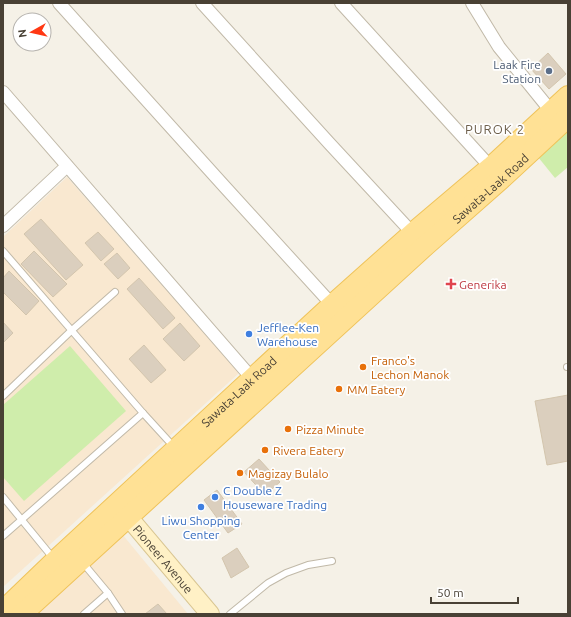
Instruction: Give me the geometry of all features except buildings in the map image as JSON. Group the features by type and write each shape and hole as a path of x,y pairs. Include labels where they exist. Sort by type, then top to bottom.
{"main road":[{"name":"Sawata-Laak Road","path":"3,612 56,560 119,514 339,312 560,117 568,96"},
{"name":"Sawata-Laak Road","path":"22,614 81,561 119,514"},
{"name":"Pioneer Avenue","path":"119,514 196,614"},
{"name":"Pioneer Avenue","path":"119,514 210,614"}],"street":[{"path":"60,3 339,312"},
{"path":"202,3 419,240"},
{"path":"341,3 496,173"},
{"path":"472,3 499,47 560,117"},
{"path":"3,92 259,386"},
{"path":"3,226 67,166"}],"lane":[{"path":"3,251 182,456"},
{"path":"3,396 72,330 115,292"},
{"path":"3,536 143,413"},
{"path":"3,496 56,560"},
{"path":"81,561 108,593 122,614"},
{"path":"230,614 268,583 286,573 308,565 332,561"},
{"path":"84,614 108,593"}],"shaded area":[{"path":"67,177 239,373 3,587 3,237"},
{"path":"122,534 188,614 35,614"}],"green space":[{"path":"568,131 568,167 555,178 538,157"},
{"path":"70,346 126,411 24,501 3,477 3,405"}],"place":[{"name":"Laak Fire Station","path":"549,71"},
{"name":"Generika","path":"451,284"},
{"name":"Jefflee-Ken Warehouse","path":"249,334"},
{"name":"Franco's Lechon Manok","path":"363,367"},
{"name":"MM Eatery","path":"339,389"},
{"name":"Pizza Minute","path":"288,429"},
{"name":"Rivera Eatery","path":"265,450"},
{"name":"Magizay Bulalo","path":"240,473"},
{"name":"C Double Z Houseware Trading","path":"215,497"},
{"name":"Liwu Shopping Center","path":"201,507"}],"district":[{"name":"PUROK 2","path":"495,129"}]}
